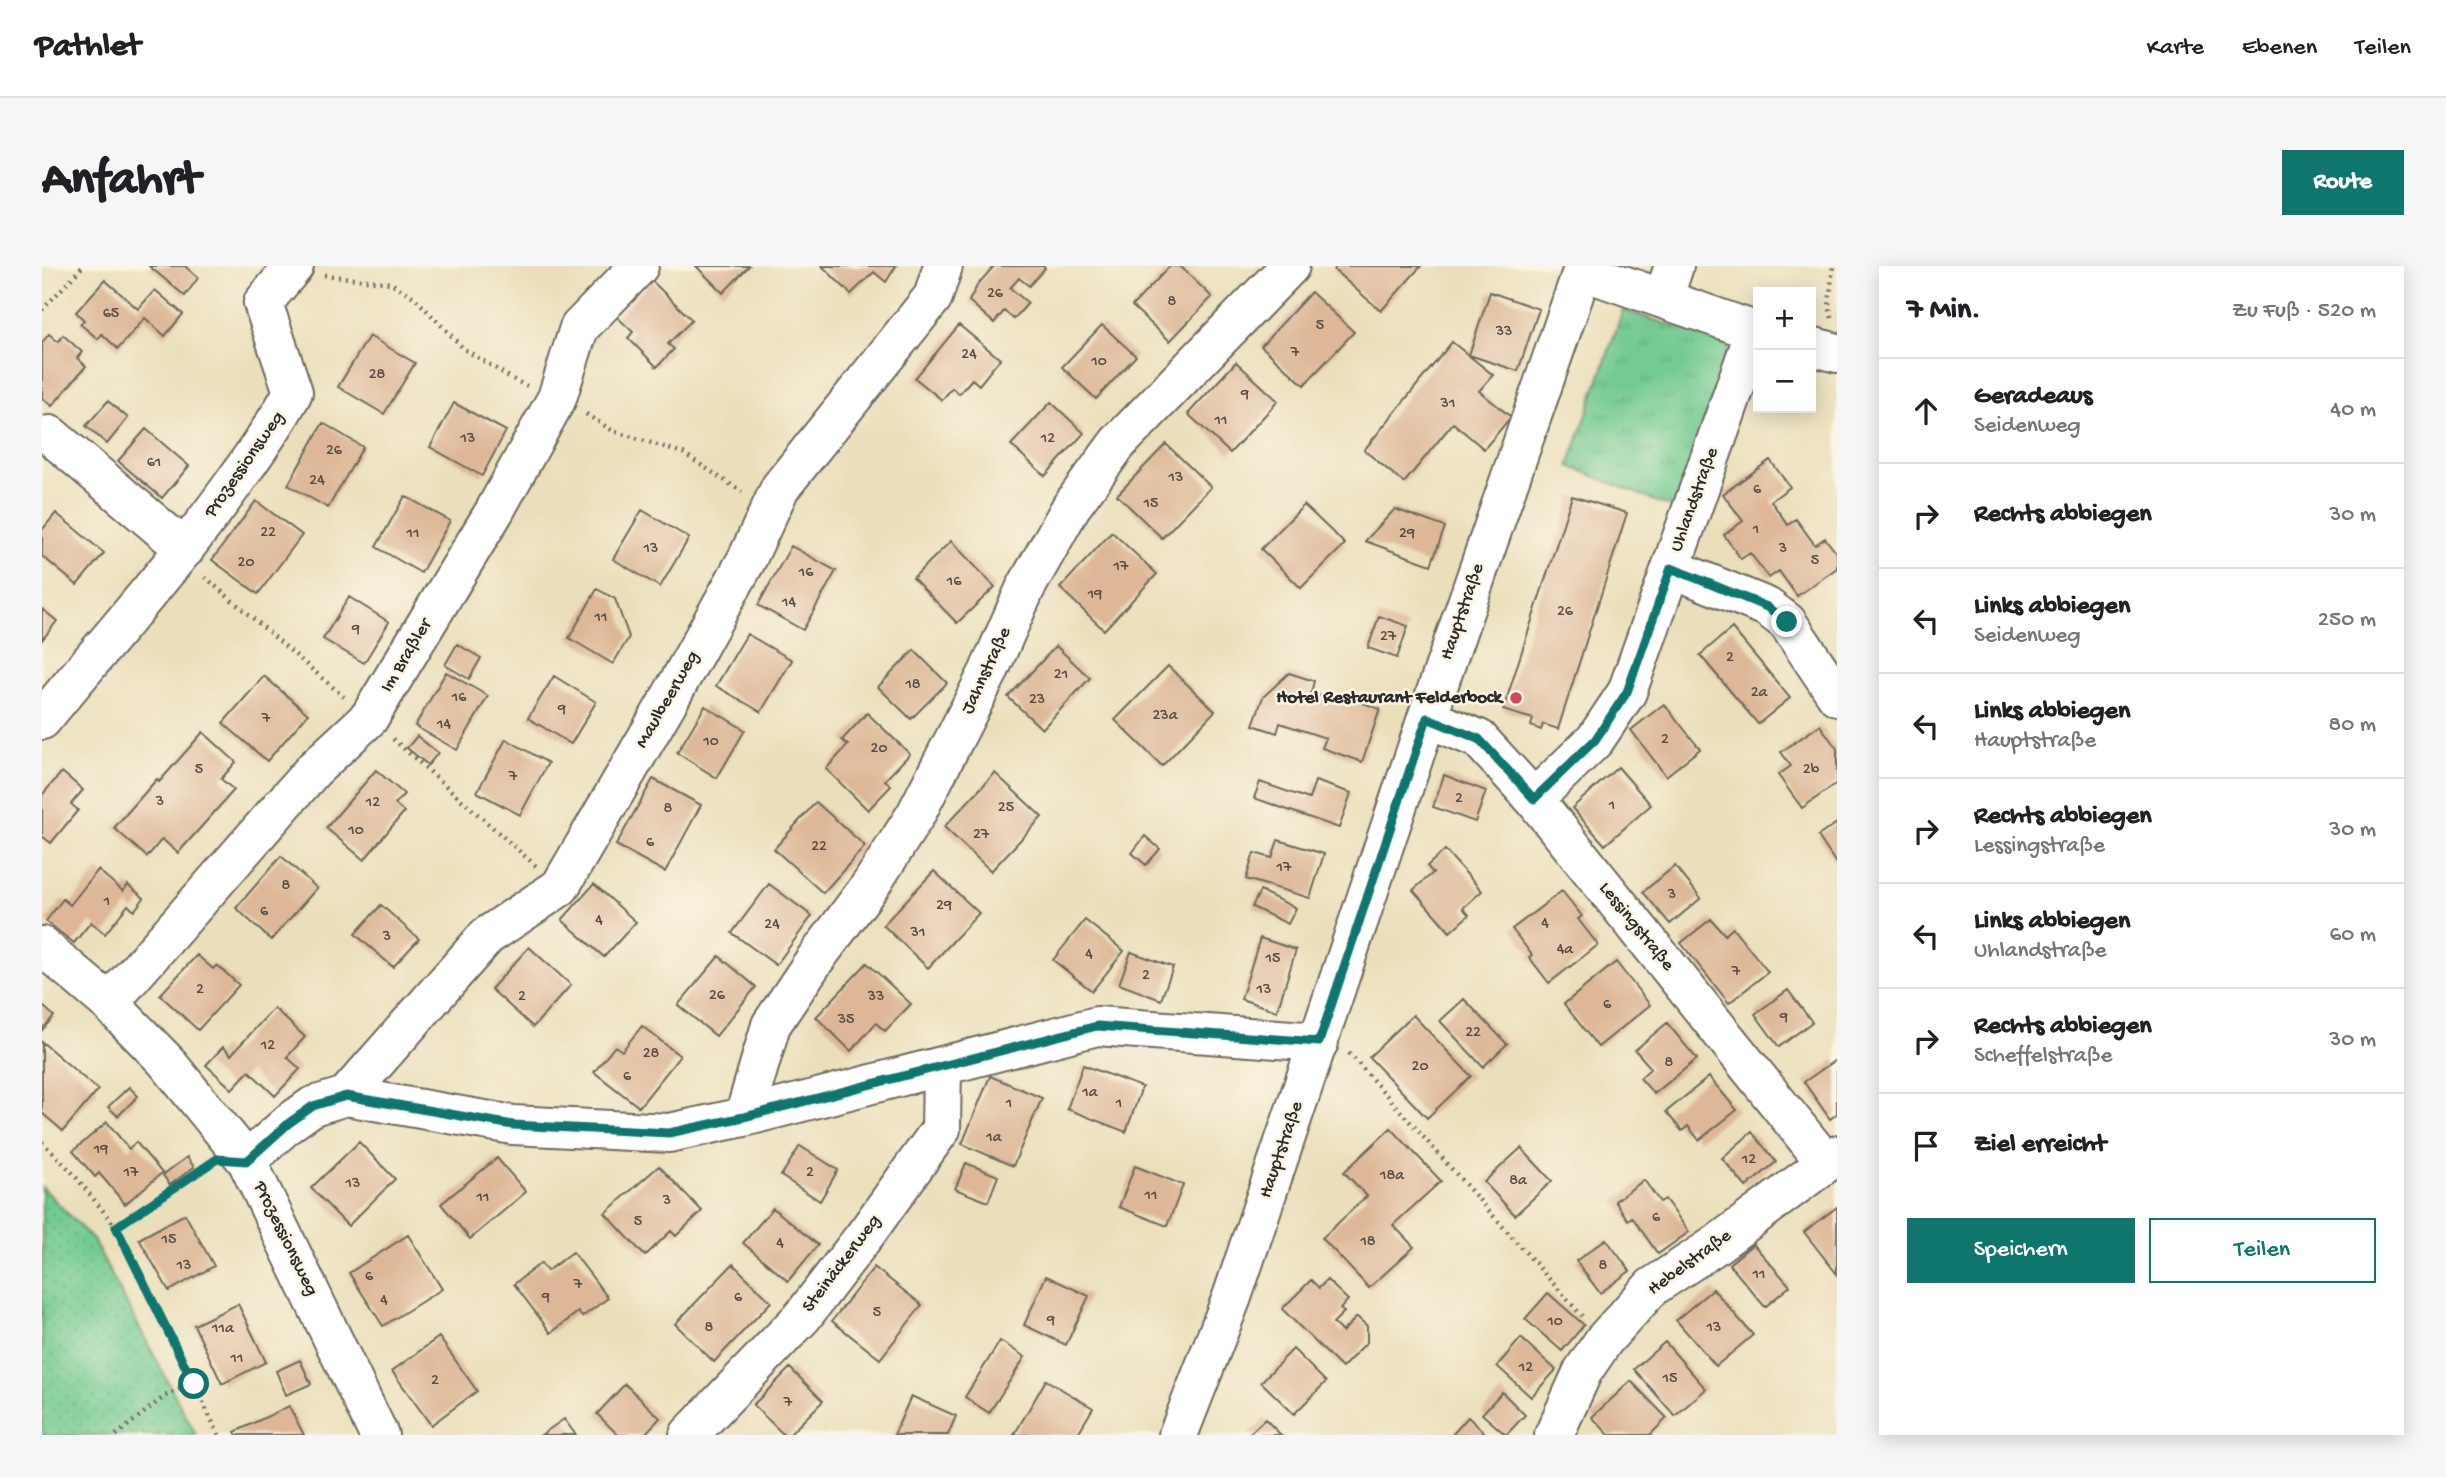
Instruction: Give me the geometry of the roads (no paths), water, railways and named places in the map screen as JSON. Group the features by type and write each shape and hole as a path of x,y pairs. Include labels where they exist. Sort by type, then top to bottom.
{"street":[{"name":"Prozessionsweg","path":"44,714 185,549 280,416 293,392 263,303 294,266"},
{"name":"Im Braßler","path":"110,1003 314,769 369,718 494,512 557,398 579,328 639,266"},
{"name":"Maulbeerweg","path":"346,1096 487,936 560,887 747,559 780,488 933,297 943,266"},
{"name":"Jahnstraße","path":"744,1117 771,1025 872,883 916,814 988,674 1025,589 1071,507 1118,443 1290,266"},
{"path":"1583,268 1668,283 1753,330"},
{"name":"Hauptstraße","path":"1178,1435 1232,1297 1427,718 1583,268"},
{"name":"Uhlandstraße","path":"1534,799 1595,740 1627,692 1753,343"},
{"path":"50,435 185,549"},
{"path":"1671,568 1767,607 1787,622 1837,696"},
{"name":"Lessingstraße","path":"1427,718 1479,739 1534,799 1833,1161"},
{"name":"Prozessionsweg","path":"42,946 110,1003 164,1060 247,1161 379,1435"},
{"path":"247,1161 289,1123 313,1106 346,1096 526,1126 669,1133 744,1117 1097,1026 1322,1034"},
{"name":"Steinäckerweg","path":"689,1435 803,1316 941,1129 942,1066"},
{"name":"Hebelstraße","path":"1554,1435 1583,1371 1604,1340 1652,1287 1833,1161"}],"place":[{"name":"Hotel Restaurant Felderbock","path":"1516,698"}]}
